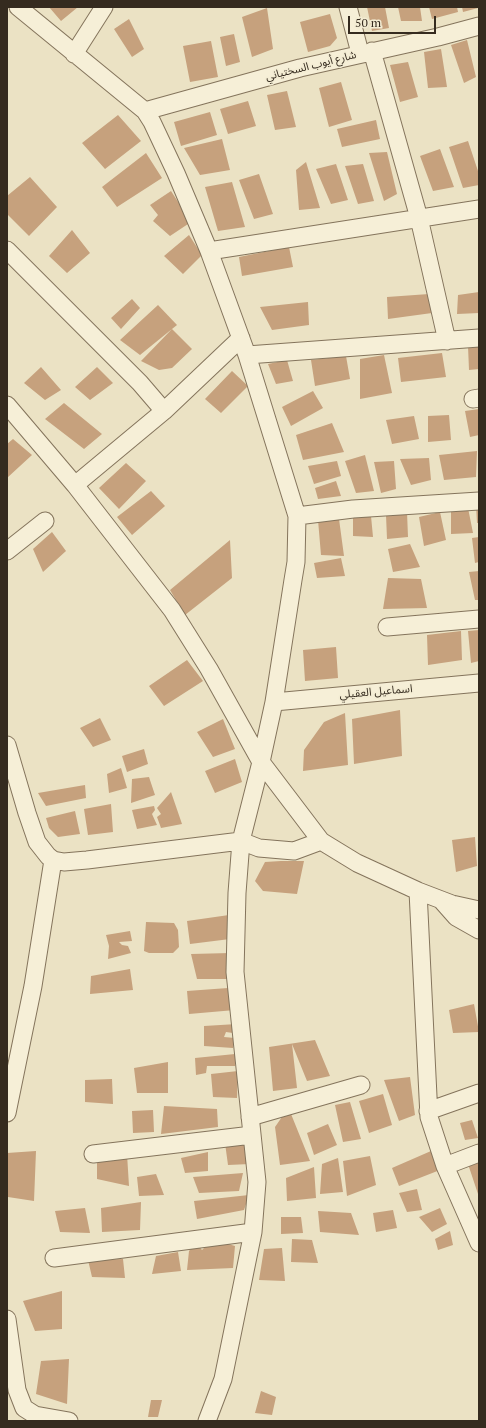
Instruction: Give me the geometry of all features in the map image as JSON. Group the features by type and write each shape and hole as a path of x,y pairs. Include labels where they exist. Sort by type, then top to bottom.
{"street":[{"path":"18,7 145,111 176,173 209,251 247,355 298,516 296,562 274,702 241,842 237,893 235,972 257,1182 253,1232 223,1379 207,1421"},
{"path":"74,54 104,7"},
{"path":"348,7 366,52 419,218 447,341"},
{"name":"شارع أيوب السختياني","path":"145,111 300,68 438,37 479,26"},
{"path":"209,251 479,210"},
{"path":"7,250 140,383 164,411"},
{"path":"75,485 164,411 241,338"},
{"path":"247,355 479,338"},
{"path":"7,405 75,485 176,616 209,668 261,762 321,841 357,863 418,891 441,900 479,910"},
{"path":"298,516 353,509 479,501"},
{"path":"7,551 45,521"},
{"path":"387,628 479,619"},
{"name":"اسماعيل العقيلي","path":"274,702 479,682"},
{"path":"7,745 37,842 43,851 53,860 64,862 87,860 241,842 259,848 286,852 305,848 321,841"},
{"path":"7,1113 33,986 53,860"},
{"path":"418,891 428,1111 431,1126 445,1166 479,1244"},
{"path":"441,900 456,917 479,930"},
{"path":"250,1117 360,1085"},
{"path":"428,1111 479,1092"},
{"path":"93,1154 252,1135"},
{"path":"445,1166 479,1153"},
{"path":"54,1258 253,1232"},
{"path":"7,1319 17,1390 24,1408 35,1415 68,1421"}],"building":[{"path":"49,7 78,7 61,21"},
{"path":"367,7 385,7 389,28 372,31"},
{"path":"398,7 420,7 422,21 401,21"},
{"path":"429,7 457,7 458,12 432,19"},
{"path":"462,7 478,7 478,8 463,12"},
{"path":"267,8 273,49 252,57 242,17"},
{"path":"330,14 337,38 330,46 308,52 300,22"},
{"path":"129,19 144,49 132,57 114,29"},
{"path":"234,34 240,62 226,66 220,37"},
{"path":"467,40 476,77 464,83 451,45"},
{"path":"211,41 218,77 190,82 183,46"},
{"path":"441,49 447,87 428,88 424,52"},
{"path":"408,62 418,97 400,102 390,65"},
{"path":"341,82 352,120 329,127 319,88"},
{"path":"287,91 296,127 275,130 267,95"},
{"path":"248,101 256,126 228,134 220,109"},
{"path":"210,112 217,135 181,146 174,122"},
{"path":"118,115 141,141 105,169 82,143"},
{"path":"376,120 380,139 342,147 337,129"},
{"path":"222,139 230,170 200,175 184,148"},
{"path":"468,141 479,174 479,185 463,188 449,147"},
{"path":"440,149 454,187 433,191 420,156"},
{"path":"387,152 397,194 384,201 369,153"},
{"path":"146,153 162,178 117,207 102,187"},
{"path":"306,162 320,208 299,210 296,170"},
{"path":"336,164 348,200 331,204 316,169"},
{"path":"363,164 374,201 358,204 345,166"},
{"path":"259,174 273,214 254,219 239,180"},
{"path":"30,177 57,207 29,236 7,214 7,196"},
{"path":"232,182 245,227 218,231 205,187"},
{"path":"171,191 191,222 170,236 153,221 158,215 150,205"},
{"path":"72,230 90,253 67,273 49,256"},
{"path":"189,235 202,255 183,274 164,256"},
{"path":"289,247 293,267 242,276 239,257"},
{"path":"479,292 479,313 457,314 458,295"},
{"path":"429,294 432,313 388,319 387,297"},
{"path":"132,299 140,308 121,329 111,318"},
{"path":"308,302 309,325 272,330 260,307"},
{"path":"158,305 177,325 140,355 120,340"},
{"path":"172,329 192,349 172,368 159,370 141,361"},
{"path":"479,345 479,369 469,370 468,346"},
{"path":"442,353 446,377 401,382 398,358"},
{"path":"384,355 392,393 360,399 360,359"},
{"path":"346,356 350,379 315,386 311,360"},
{"path":"287,360 293,381 276,384 268,364"},
{"path":"41,367 61,390 45,400 24,383"},
{"path":"97,367 113,383 90,400 75,387"},
{"path":"232,371 248,386 221,413 205,399"},
{"path":"313,391 323,408 291,426 282,407"},
{"path":"64,403 102,434 84,449 45,419"},
{"path":"479,409 479,435 470,437 465,411"},
{"path":"449,415 451,440 428,442 428,416"},
{"path":"414,416 419,439 392,444 386,420"},
{"path":"332,423 344,452 303,460 296,435"},
{"path":"13,439 32,455 7,478 7,444"},
{"path":"477,451 476,477 444,480 439,455"},
{"path":"365,455 374,491 356,493 345,461"},
{"path":"429,458 431,480 411,485 400,459"},
{"path":"337,461 341,476 314,484 308,466"},
{"path":"394,461 396,489 381,493 374,462"},
{"path":"126,463 146,481 119,509 99,488"},
{"path":"336,481 341,496 318,499 315,488"},
{"path":"151,491 165,506 132,535 117,517"},
{"path":"476,505 479,505 479,523 477,523"},
{"path":"468,508 473,533 451,534 451,512"},
{"path":"407,512 408,537 387,539 386,515"},
{"path":"440,512 446,540 424,546 419,517"},
{"path":"371,516 373,537 353,536 353,518"},
{"path":"339,519 344,556 321,555 318,520"},
{"path":"52,532 66,551 43,572 33,549"},
{"path":"479,537 479,562 475,563 472,538"},
{"path":"230,540 232,578 185,615 170,590"},
{"path":"410,544 420,567 393,572 388,549"},
{"path":"341,558 345,576 317,578 314,563"},
{"path":"479,571 479,600 475,600 469,572"},
{"path":"388,578 421,579 427,608 383,609"},
{"path":"479,630 479,661 471,663 468,631"},
{"path":"461,631 462,660 428,665 427,635"},
{"path":"336,647 338,678 305,681 303,650"},
{"path":"187,660 203,681 164,706 149,686"},
{"path":"400,710 402,756 354,764 352,719"},
{"path":"345,713 348,765 303,771 304,750 324,722"},
{"path":"100,718 111,740 93,747 80,728"},
{"path":"223,719 235,749 213,757 197,732"},
{"path":"144,749 148,764 127,772 122,756"},
{"path":"235,759 242,782 215,793 205,771"},
{"path":"121,768 127,788 109,793 107,774"},
{"path":"149,777 155,795 131,803 132,779"},
{"path":"85,785 86,798 46,806 38,793"},
{"path":"171,792 182,824 161,828 157,817 161,814 157,808"},
{"path":"111,804 113,832 88,835 84,809"},
{"path":"154,806 155,810 152,814 157,825 137,829 132,810"},
{"path":"75,811 80,834 58,837 49,828 46,818"},
{"path":"475,837 477,866 456,872 452,840"},
{"path":"304,861 297,894 263,891 255,881 265,862"},
{"path":"229,915 230,939 190,944 187,921"},
{"path":"146,922 174,923 178,930 179,947 173,953 149,953 144,951"},
{"path":"130,931 132,941 119,942 122,945 128,946 131,953 108,959 109,946 106,935"},
{"path":"230,953 227,979 197,979 191,954"},
{"path":"130,969 133,990 90,994 91,976"},
{"path":"228,988 235,1010 189,1014 187,991"},
{"path":"474,1004 479,1032 453,1033 449,1010"},
{"path":"237,1024 233,1033 226,1032 224,1037 235,1038 233,1048 204,1046 204,1026"},
{"path":"315,1040 330,1076 307,1081 292,1044 297,1088 273,1091 269,1047"},
{"path":"235,1054 235,1066 207,1066 206,1073 196,1075 195,1058"},
{"path":"168,1062 168,1093 137,1093 134,1068"},
{"path":"238,1071 237,1098 213,1097 211,1074"},
{"path":"410,1077 415,1115 399,1121 384,1080"},
{"path":"112,1079 113,1104 85,1102 85,1080"},
{"path":"383,1094 392,1125 369,1133 359,1101"},
{"path":"350,1102 361,1139 343,1142 335,1105"},
{"path":"164,1106 217,1109 218,1127 161,1134"},
{"path":"153,1110 154,1132 133,1133 132,1111"},
{"path":"284,1114 291,1114 310,1161 280,1165 275,1127"},
{"path":"472,1120 478,1138 465,1140 460,1123"},
{"path":"328,1124 337,1145 314,1155 307,1133"},
{"path":"248,1140 250,1164 228,1165 225,1143"},
{"path":"36,1151 34,1201 8,1197 7,1153"},
{"path":"431,1151 440,1170 399,1186 392,1168"},
{"path":"208,1152 208,1171 185,1173 181,1158"},
{"path":"127,1154 129,1186 97,1179 97,1156"},
{"path":"370,1156 376,1185 347,1196 343,1161"},
{"path":"338,1158 343,1192 320,1194 322,1164"},
{"path":"479,1161 479,1197 468,1164"},
{"path":"314,1167 316,1198 287,1201 286,1178"},
{"path":"243,1173 239,1191 199,1193 193,1177"},
{"path":"156,1174 164,1195 139,1196 137,1177"},
{"path":"417,1189 422,1210 407,1212 399,1193"},
{"path":"249,1195 244,1210 197,1219 194,1201"},
{"path":"141,1202 140,1230 102,1232 101,1208"},
{"path":"85,1208 90,1233 60,1232 55,1211"},
{"path":"440,1208 447,1224 432,1232 419,1217"},
{"path":"393,1210 397,1228 376,1232 373,1213"},
{"path":"318,1211 351,1213 359,1235 320,1232"},
{"path":"281,1217 301,1217 303,1233 281,1234"},
{"path":"450,1231 453,1245 438,1250 435,1239"},
{"path":"292,1239 312,1240 318,1263 291,1262"},
{"path":"196,1243 202,1250 208,1244 225,1243 235,1246 233,1268 187,1270 189,1251"},
{"path":"282,1248 285,1281 259,1280 264,1249"},
{"path":"178,1252 181,1271 152,1274 156,1256"},
{"path":"123,1259 125,1278 92,1277 88,1260"},
{"path":"62,1291 62,1329 35,1331 23,1301"},
{"path":"69,1359 67,1404 36,1394 41,1361"},
{"path":"261,1391 276,1397 272,1415 255,1413"},
{"path":"151,1400 162,1400 158,1417 148,1417"}]}
